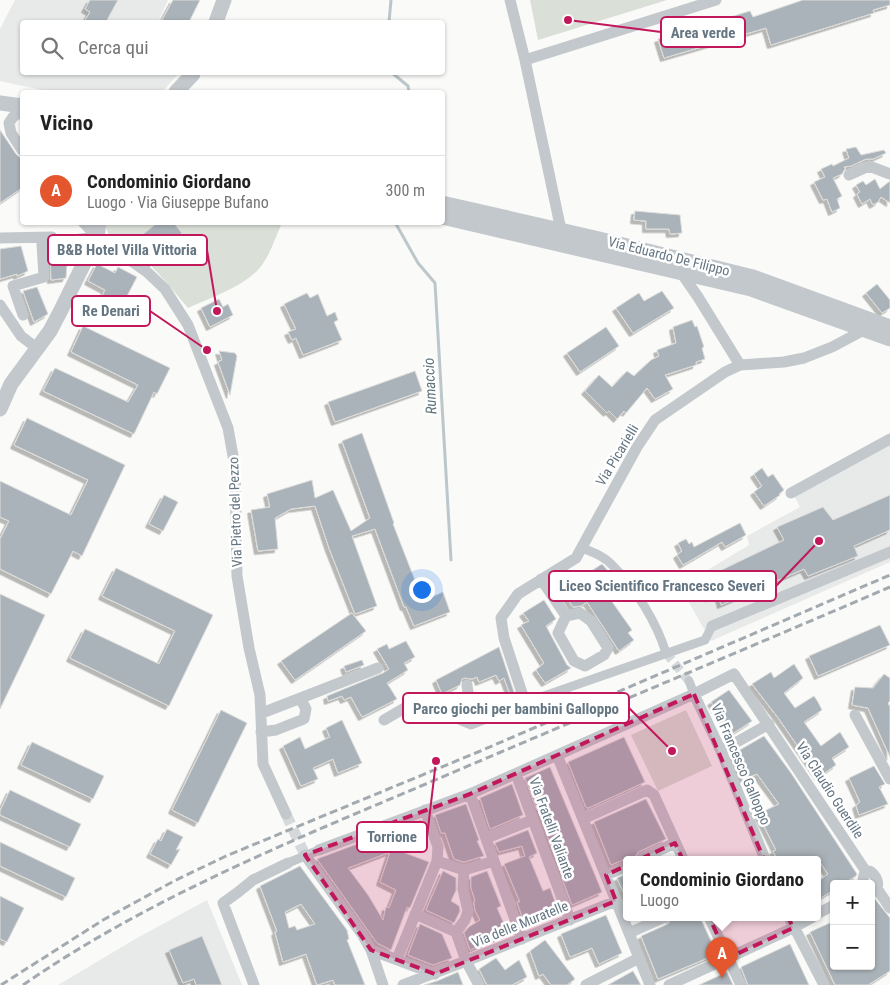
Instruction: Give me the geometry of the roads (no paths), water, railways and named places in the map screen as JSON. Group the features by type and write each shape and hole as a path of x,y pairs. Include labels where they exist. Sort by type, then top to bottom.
{"street":[{"path":"217,20 224,0"},
{"path":"510,0 525,60 561,230"},
{"path":"525,60 716,0"},
{"path":"178,90 191,75"},
{"path":"184,90 192,75"},
{"path":"0,103 20,106"},
{"path":"20,112 9,123 11,133 20,147"},
{"path":"849,175 869,166 890,174"},
{"name":"Via Eduardo De Filippo","path":"445,204 753,277 886,321"},
{"name":"Via Eduardo De Filippo","path":"445,218 751,289 890,339"},
{"path":"0,238 98,230"},
{"path":"23,315 13,286 44,276 42,244 98,230"},
{"path":"0,409 11,384 50,331 98,230"},
{"name":"Via Pietro del Pezzo","path":"98,230 148,272 165,289 179,308 203,360 228,428 235,466 237,576 249,648 260,695 263,764 286,814"},
{"path":"680,271 740,365"},
{"path":"0,305 21,336 38,349"},
{"name":"Via Picarielli","path":"521,704 523,696 504,638 501,618 518,594 576,558 633,455 655,420 725,372 740,365 784,362 804,358 832,347 864,330"},
{"path":"791,493 890,439"},
{"path":"582,548 602,556 612,564 634,592 657,630 666,653"},
{"path":"463,723 706,640 712,626 890,552"},
{"path":"541,579 566,616"},
{"path":"580,612 591,622 608,648 604,656 585,666 574,661 558,633 566,616 580,612"},
{"path":"262,713 378,668"},
{"name":"Via Claudio Guerdile","path":"694,694 734,674 769,724 865,878"},
{"name":"Via Francesco Galloppo","path":"689,681 721,751 764,856"},
{"path":"463,723 462,704 468,692 467,685"},
{"path":"254,985 223,902 253,880 319,850 470,794 694,694"},
{"path":"261,732 276,730 304,719 306,709 300,698"},
{"path":"384,720 408,706 422,701 447,707 463,723"},
{"path":"855,715 890,778"},
{"path":"721,751 769,724"},
{"path":"557,755 623,918"},
{"name":"Via Fratelli Valiante","path":"516,774 570,920"},
{"path":"583,819 646,790 654,795 682,856"},
{"path":"470,794 522,939"},
{"path":"397,959 437,861 438,847 425,810"},
{"path":"487,838 532,820"},
{"path":"647,856 675,843"},
{"path":"305,856 350,917 371,950 383,985"},
{"path":"437,861 464,870 494,861"},
{"path":"606,875 623,868"},
{"path":"456,932 465,920 468,911 463,889 464,870"},
{"path":"865,878 872,871 878,873 882,878 880,887 890,908"},
{"name":"Via delle Muratelle","path":"403,985 435,974 616,901"},
{"path":"415,914 456,932 466,961 479,985"},
{"path":"624,921 650,985"},
{"path":"629,933 655,921"},
{"path":"711,921 741,985"},
{"path":"790,921 824,985"},
{"path":"669,985 806,921"},
{"path":"371,950 435,974"},
{"path":"586,985 639,958"}],"waterway":[{"name":"Rumaccio","path":"389,20 391,0"},
{"name":"Rumaccio","path":"395,75 408,86 409,90"},
{"name":"Rumaccio","path":"397,225 418,263 435,283 451,560"}],"tunnel":[{"path":"666,653 689,681"},
{"path":"286,814 305,855"}],"railway":[{"path":"1,985 103,920 174,881 226,856 478,752 890,575"},
{"path":"23,985 70,954 118,926 217,875 267,852 890,587"}],"place":[{"name":"Area verde","path":"568,20"},
{"name":"B&B Hotel Villa Vittoria","path":"217,311"},
{"name":"Re Denari","path":"207,350"},
{"name":"Liceo Scientifico Francesco Severi","path":"819,541"},
{"name":"Parco giochi per bambini Galloppo","path":"672,751"},
{"name":"Torrione","path":"436,761"},
{"name":"Condominio Giordano","path":"722,978"}]}
